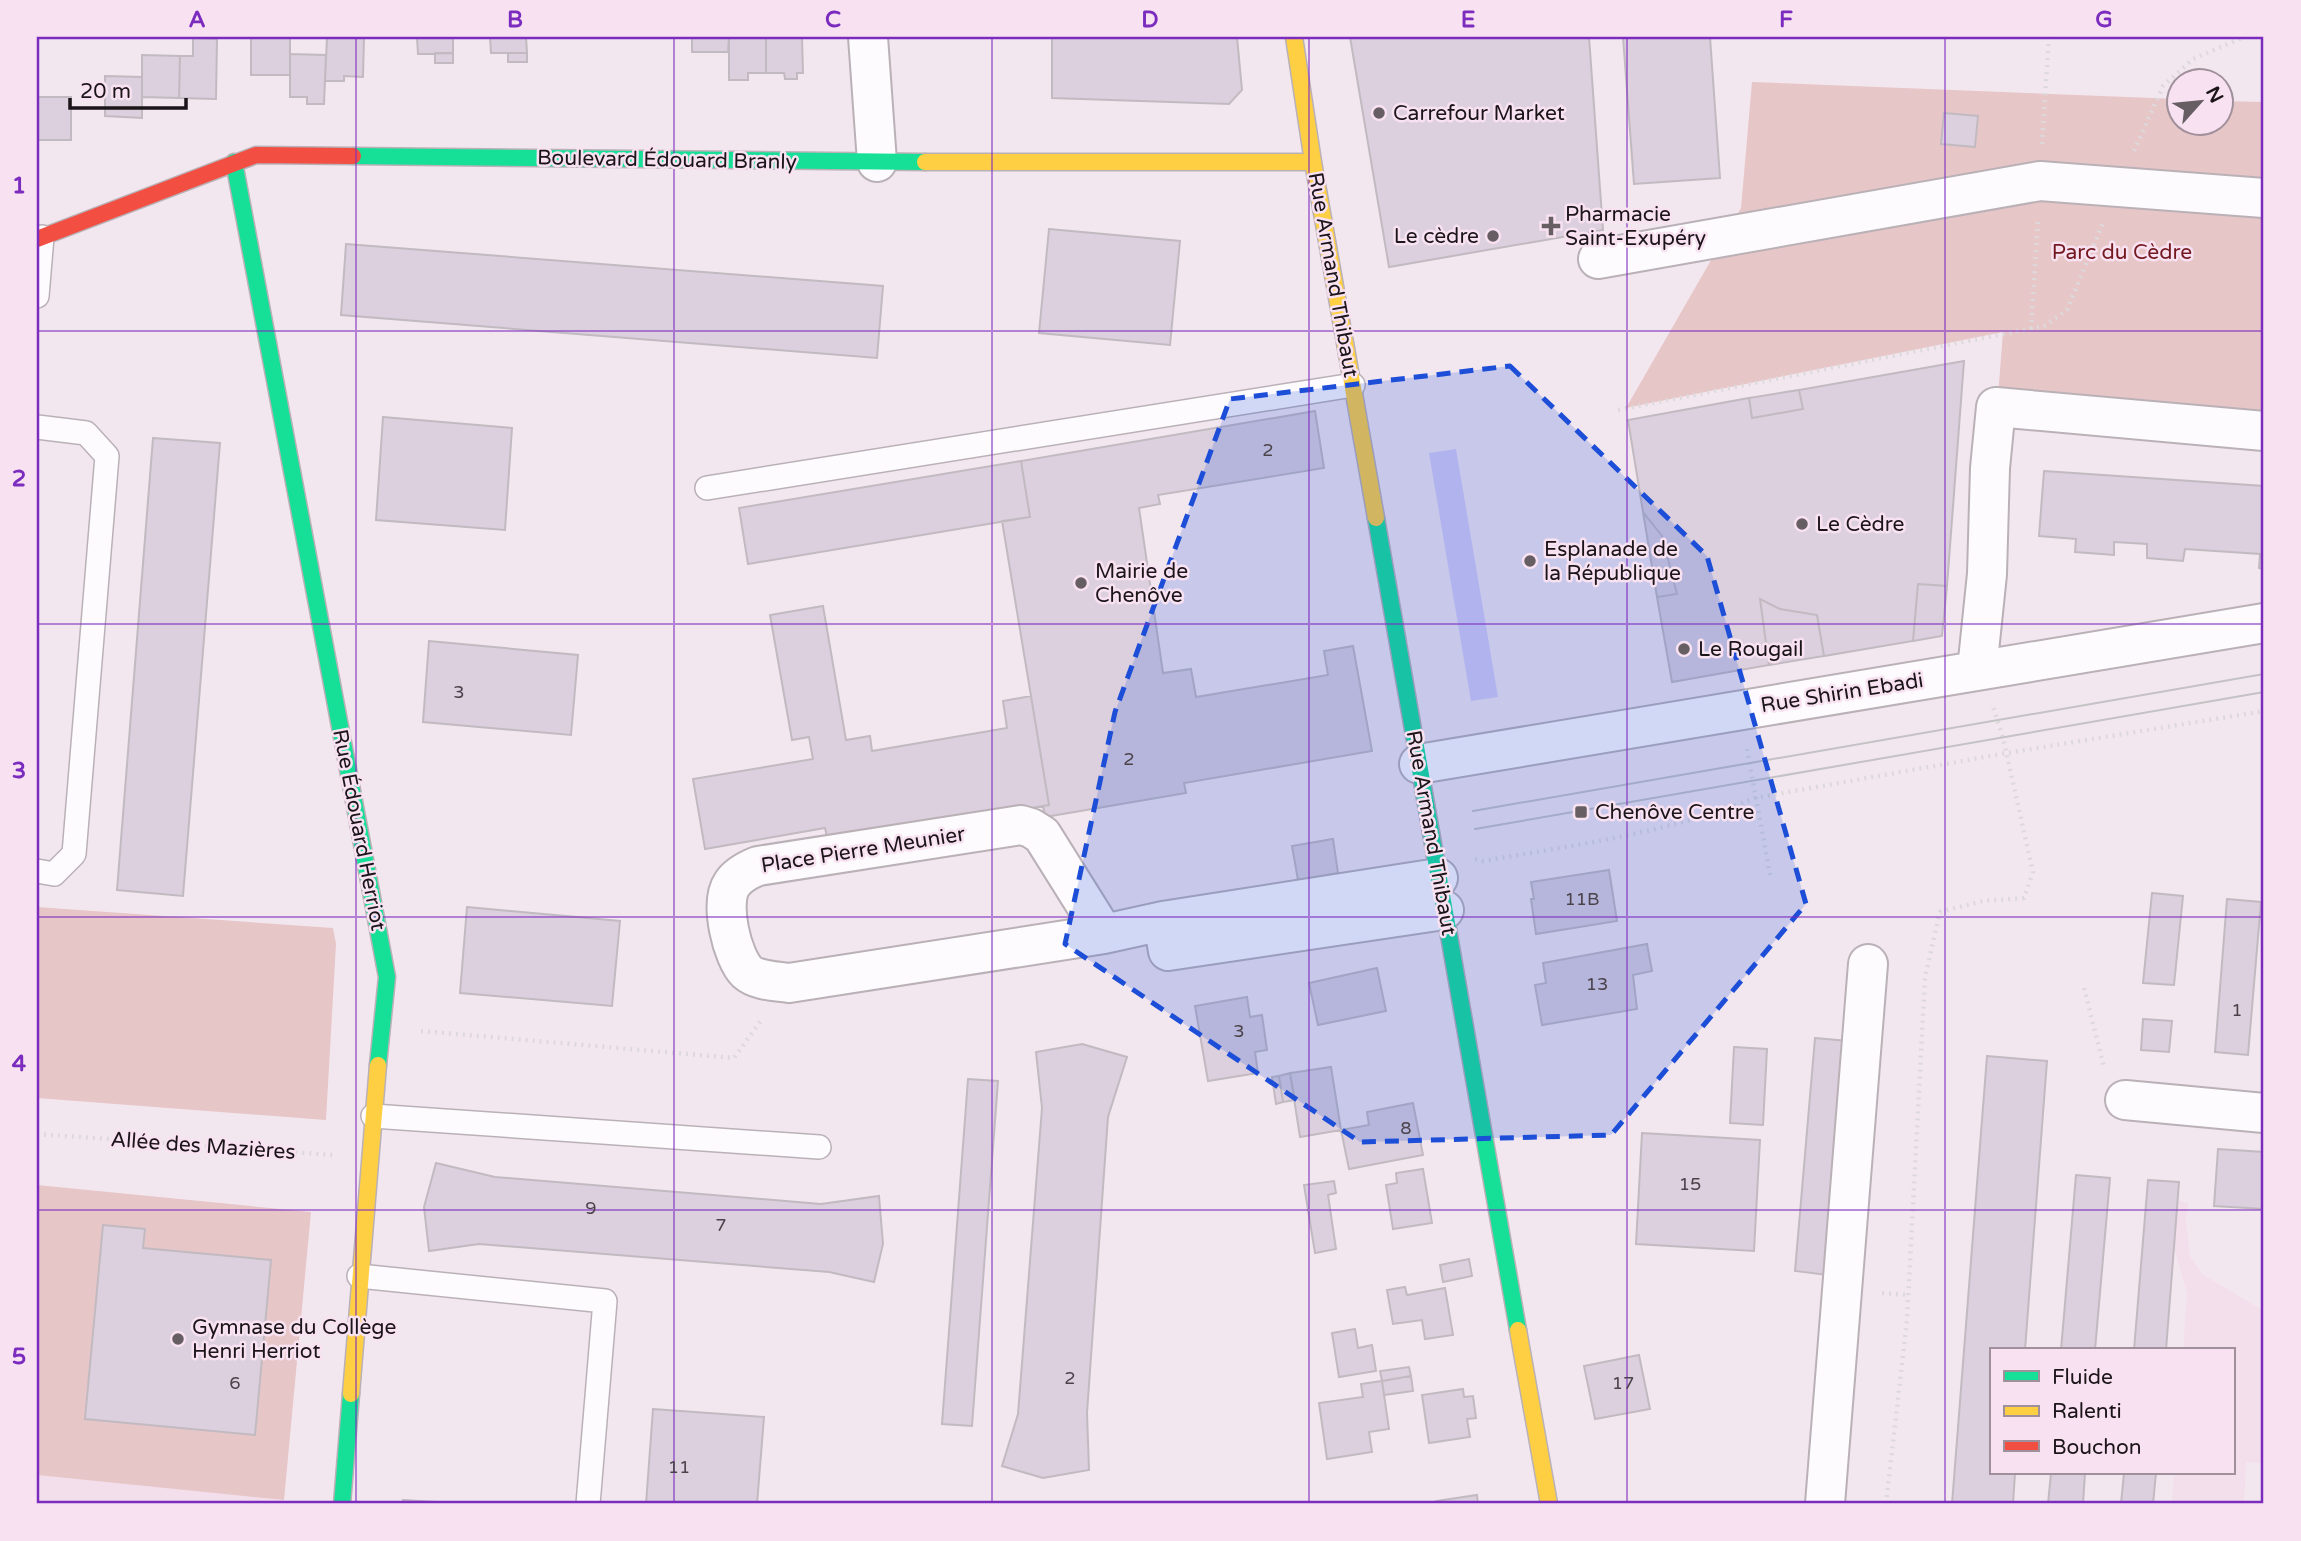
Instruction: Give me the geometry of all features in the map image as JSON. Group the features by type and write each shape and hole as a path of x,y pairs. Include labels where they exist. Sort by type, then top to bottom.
{"street":[{"path":"868,37 877,162"},
{"name":"Rue Armand Thibaut","path":"1293,37 1549,1504"},
{"name":"Boulevard Édouard Branly","path":"39,238 256,155 877,162 1313,162"},
{"name":"Rue Édouard Herriot","path":"234,162 387,977 369,1158 342,1504"},
{"path":"1598,259 2040,181 2264,198"},
{"path":"1984,687 1990,468 1996,407 2264,431"},
{"name":"Rue Shirin Ebadi","path":"1419,764 1741,710 1984,687 2264,622"},
{"name":"Place Pierre Meunier","path":"1104,934 1042,835 1021,825 758,866 737,879 726,897 733,950 748,973 762,979 789,983 1104,934 1163,921 1168,951 1439,880"},
{"path":"1825,1504 1868,964"},
{"path":"2125,1100 2264,1113"}],"lane":[{"path":"37,296 39,238"},
{"path":"707,488 1353,385"},
{"path":"37,427 86,433 107,456 75,854 54,874 37,872"},
{"path":"373,1116 819,1147"},
{"path":"359,1276 605,1301 588,1504"}],"path":[{"path":"1618,410 2021,332"},
{"path":"1886,1504 1907,1320 1925,977 1940,912 1983,901 2024,898 2033,872 2007,753 1984,687"},
{"path":"1741,710 1771,880"},
{"path":"1439,880 1483,861 1628,836 1720,811 1755,798 2264,711"},
{"path":"382,1027 734,1058 789,983"},
{"path":"2084,988 2103,1066 2125,1100"},
{"name":"Allée des Mazières","path":"37,1134 369,1158"}],"highlighted area":[{"path":"1510,366 1707,556 1806,904 1611,1135 1360,1142 1065,944 1115,712 1230,399"}],"shaded area":[{"path":"1456,449 1498,697 1471,701 1429,453"},
{"path":"2178,1201 2188,1203 2186,1220 2190,1256 2202,1274 2264,1311 2264,1463 2246,1462 2244,1504 2172,1504 2174,1474 2234,1474 2234,1348 2183,1348 2187,1293 2174,1247"},
{"path":"37,1475 284,1500 283,1504 37,1504"}],"green space":[{"name":"Parc du Cèdre","path":"1752,82 2164,98 2164,136 2234,136 2234,101 2264,102 2264,417 1998,396 2003,332 1626,408 1741,208"},
{"path":"37,907 333,928 336,944 326,1120 37,1098"},
{"path":"37,1185 311,1212 284,1500 37,1475"}],"building":[{"path":"251,37 290,37 290,75 251,75"},
{"path":"327,37 364,37 363,77 344,76 344,81 325,81"},
{"path":"417,37 453,37 453,53 418,54"},
{"path":"490,37 526,37 527,53 491,53"},
{"path":"692,37 729,37 728,52 692,52"},
{"path":"729,37 766,37 766,73 748,73 748,80 729,80"},
{"path":"766,37 802,37 803,73 797,73 797,79 785,79 784,73 766,73"},
{"path":"1052,37 1237,37 1242,90 1229,104 1052,98"},
{"path":"1350,37 1589,37 1603,230 1389,267"},
{"path":"1623,37 1710,37 1720,178 1634,184"},
{"path":"193,38 217,39 216,99 179,98 180,56 193,56"},
{"path":"435,53 453,53 453,63 435,63"},
{"path":"508,53 527,53 527,62 508,62"},
{"path":"290,54 326,55 324,104 307,104 307,97 290,97"},
{"path":"142,55 180,56 179,98 142,97"},
{"path":"105,76 142,77 142,118 105,116"},
{"path":"37,97 71,97 71,140 37,140"},
{"path":"1944,113 1978,116 1975,147 1941,144"},
{"path":"1049,229 1180,241 1170,345 1039,333"},
{"path":"346,244 883,286 877,358 341,315"},
{"name":"Le Cèdre","path":"1964,361 1947,586 1918,584 1913,641 1824,656 1817,615 1780,609 1760,599 1769,665 1672,682 1657,597 1677,594 1662,536 1643,512 1628,420 1749,398 1752,418 1803,409 1799,390"},
{"path":"1799,390 1803,409 1752,418 1749,398"},
{"name":"Mairie de Chenôve","path":"1315,411 1324,468 1158,495 1160,504 1139,508 1163,673 1191,669 1196,697 1328,675 1324,651 1353,646 1372,751 1184,783 1186,793 1045,817 1043,806 1049,805 1002,521 1030,517 1021,461"},
{"path":"383,417 512,428 505,530 376,520"},
{"path":"153,438 220,443 183,896 117,890"},
{"path":"1021,461 1030,517 748,564 739,508"},
{"path":"2044,471 2264,486 2264,569 2259,568 2260,554 2185,549 2183,561 2147,558 2147,544 2114,542 2114,555 2075,552 2076,539 2039,536"},
{"path":"1643,512 1662,536 1677,594 1657,597"},
{"path":"1918,584 1947,586 1942,636 1913,641"},
{"path":"1760,599 1780,609 1817,615 1824,656 1769,665"},
{"path":"823,606 846,740 870,736 872,751 1007,728 1003,701 1031,696 1049,805 828,842 825,828 705,849 693,779 813,759 809,737 792,740 770,615"},
{"path":"429,641 578,655 571,735 423,722"},
{"path":"1333,839 1338,873 1298,880 1292,846"},
{"path":"1609,870 1617,921 1536,934 1531,882"},
{"path":"2152,893 2183,896 2174,985 2143,983"},
{"path":"2227,899 2261,902 2248,1055 2215,1052"},
{"path":"467,907 620,921 612,1006 460,993"},
{"path":"1647,944 1652,971 1633,975 1637,1009 1542,1025 1535,985 1546,983 1543,963"},
{"path":"1377,968 1386,1011 1318,1025 1309,983"},
{"path":"1247,997 1250,1017 1262,1015 1267,1050 1255,1052 1258,1073 1208,1081 1195,1006"},
{"path":"2143,1019 2172,1021 2169,1052 2141,1050"},
{"path":"1815,1038 1848,1041 1827,1275 1795,1271"},
{"path":"1082,1044 1127,1057 1108,1117 1087,1413 1089,1470 1043,1478 1002,1466 1018,1414 1042,1108 1036,1052"},
{"path":"1734,1047 1767,1049 1763,1125 1730,1123"},
{"path":"1987,1056 2047,1061 2025,1348 1990,1348 1990,1474 2015,1474 2013,1504 1952,1504"},
{"path":"1331,1067 1341,1130 1300,1137 1290,1073"},
{"path":"1290,1073 1295,1100 1283,1102 1279,1076"},
{"path":"1279,1076 1283,1102 1276,1104 1272,1077"},
{"path":"968,1079 998,1081 972,1426 942,1424"},
{"path":"1413,1103 1423,1155 1349,1169 1341,1130 1369,1125 1367,1112"},
{"path":"1642,1133 1760,1140 1754,1251 1636,1244"},
{"path":"2218,1149 2264,1152 2264,1209 2214,1206"},
{"path":"436,1163 495,1177 821,1204 879,1196 883,1244 874,1282 829,1272 479,1244 429,1251 424,1207"},
{"path":"1423,1169 1432,1223 1393,1229 1386,1185 1397,1183 1396,1173"},
{"path":"2076,1175 2110,1178 2095,1348 2061,1348"},
{"path":"2148,1180 2179,1182 2166,1348 2134,1348"},
{"path":"1334,1181 1336,1193 1328,1195 1336,1249 1315,1253 1304,1185"},
{"name":"Gymnase du Collège Henri Herriot","path":"103,1225 145,1229 143,1248 271,1260 255,1435 85,1419"},
{"path":"1469,1259 1472,1276 1443,1282 1440,1265"},
{"path":"1405,1287 1407,1295 1445,1288 1453,1335 1425,1339 1422,1320 1393,1324 1387,1290"},
{"path":"1355,1329 1358,1348 1372,1345 1376,1371 1339,1377 1332,1333"},
{"path":"1639,1355 1650,1409 1595,1419 1584,1366"},
{"path":"1409,1367 1411,1376 1382,1381 1380,1371"},
{"path":"1411,1376 1413,1391 1384,1395 1382,1381"},
{"path":"1382,1381 1389,1429 1369,1432 1372,1452 1327,1459 1319,1403 1363,1397 1361,1384"},
{"path":"1463,1389 1464,1397 1473,1396 1476,1418 1467,1419 1470,1437 1429,1443 1422,1395"},
{"path":"653,1409 764,1417 757,1504 646,1504"},
{"path":"2051,1474 2085,1474 2083,1504 2048,1504"},
{"path":"2124,1474 2156,1474 2153,1504 2121,1504"},
{"path":"1477,1495 1478,1504 1436,1504 1436,1501"},
{"path":"403,1500 470,1504 403,1504"}],"tram line":[{"path":"1473,811 2264,674"},
{"path":"1475,829 2264,692"}],"traffic: fast":[{"path":"353,156 925,162"},
{"path":"234,162 387,977 378,1065"},
{"path":"1376,518 1518,1330"},
{"path":"342,1504 351,1394"}],"traffic: slow":[{"path":"1294,37 1313,162 1376,518"},
{"path":"925,162 1313,162"},
{"path":"351,1394 378,1065"},
{"path":"1518,1330 1549,1504"}],"traffic: jam":[{"path":"37,239 256,155 353,156"}],"place":[{"name":"Carrefour Market","path":"1379,113"},
{"name":"Pharmacie Saint-Exupéry","path":"1551,226"},
{"name":"Le cèdre","path":"1493,236"},
{"name":"Le Cèdre","path":"1802,524"},
{"name":"Esplanade de la République","path":"1530,561"},
{"name":"Mairie de Chenôve","path":"1081,583"},
{"name":"Le Rougail","path":"1684,649"},
{"name":"Chenôve Centre","path":"1581,812"},
{"name":"Gymnase du Collège Henri Herriot","path":"178,1339"}]}
